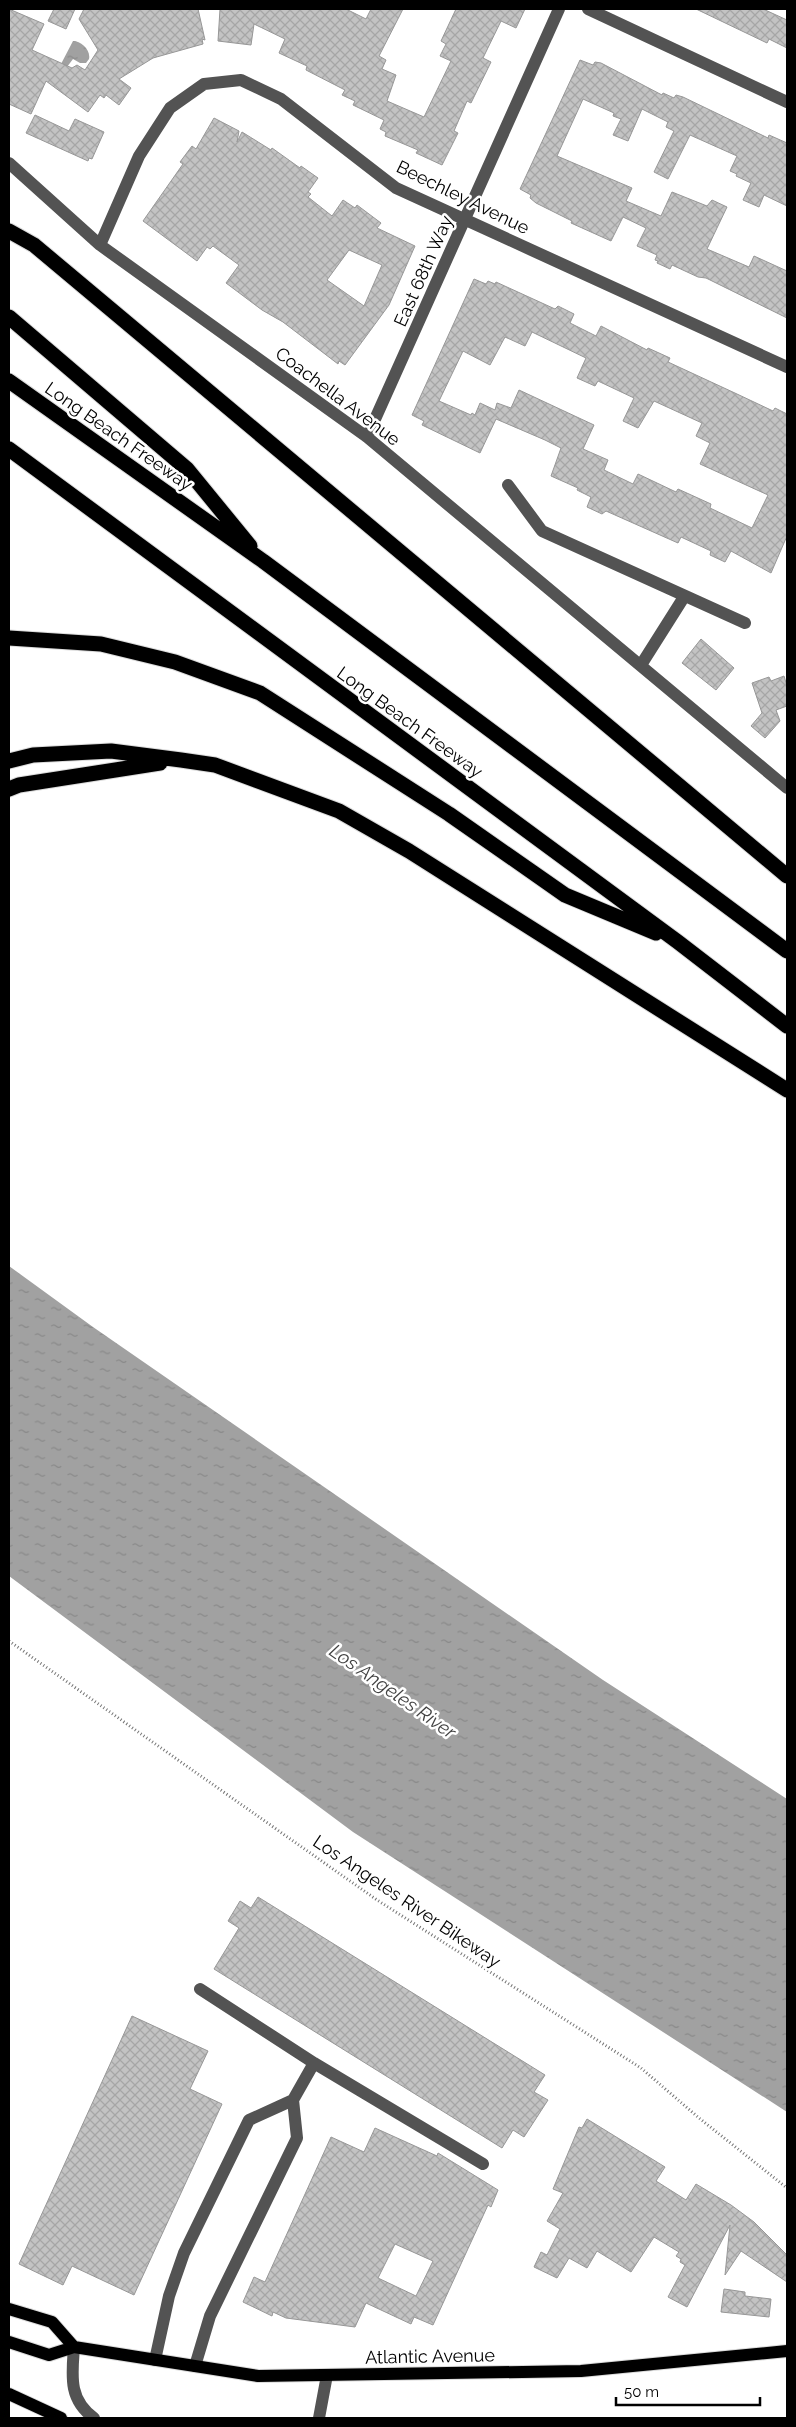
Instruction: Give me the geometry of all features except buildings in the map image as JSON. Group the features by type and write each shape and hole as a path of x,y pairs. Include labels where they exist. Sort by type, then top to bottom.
{"highway":[{"path":"9,232 34,245 787,876"},
{"path":"9,317 187,468 263,561"},
{"name":"Long Beach Freeway","path":"9,381 263,561 787,951"},
{"name":"Long Beach Freeway","path":"9,449 678,942 787,1026"},
{"path":"9,638 101,644 175,662 260,693 449,814 565,895 678,942"},
{"path":"9,760 33,755 111,751 215,765 339,811 417,856 787,1090"},
{"path":"9,788 73,776 181,760"}],"main road":[{"path":"9,2309 52,2322 74,2347"},
{"name":"Atlantic Avenue","path":"9,2342 49,2354 74,2347 258,2376 581,2371 787,2351"},
{"path":"9,2394 61,2418"}],"street":[{"name":"East 68th Way","path":"367,437 559,9"},
{"path":"588,9 787,102"},
{"name":"Beechley Avenue","path":"100,245 139,156 170,108 204,84 241,80 281,99 396,188 787,367"},
{"name":"Coachella Avenue","path":"9,163 100,245 367,437 787,788"},
{"path":"508,485 542,531 745,623"},
{"path":"641,665 684,597"},
{"path":"200,1989 314,2063 483,2164"},
{"path":"195,2366 210,2316 297,2138 293,2100 314,2063"},
{"path":"155,2360 169,2296 184,2253 249,2120 293,2100"},
{"path":"74,2347 71,2382 85,2412 94,2418"},
{"path":"319,2418 327,2375"}],"path":[{"name":"Los Angeles River Bikeway","path":"9,1641 377,1900 641,2068 699,2118 787,2188"}],"water":[{"path":"73,41 85,47 89,59 86,63 80,63 73,59 67,67 61,64"},
{"name":"Los Angeles River","path":"9,1266 93,1327 603,1680 787,1799 787,2112 353,1832 9,1576"}]}
